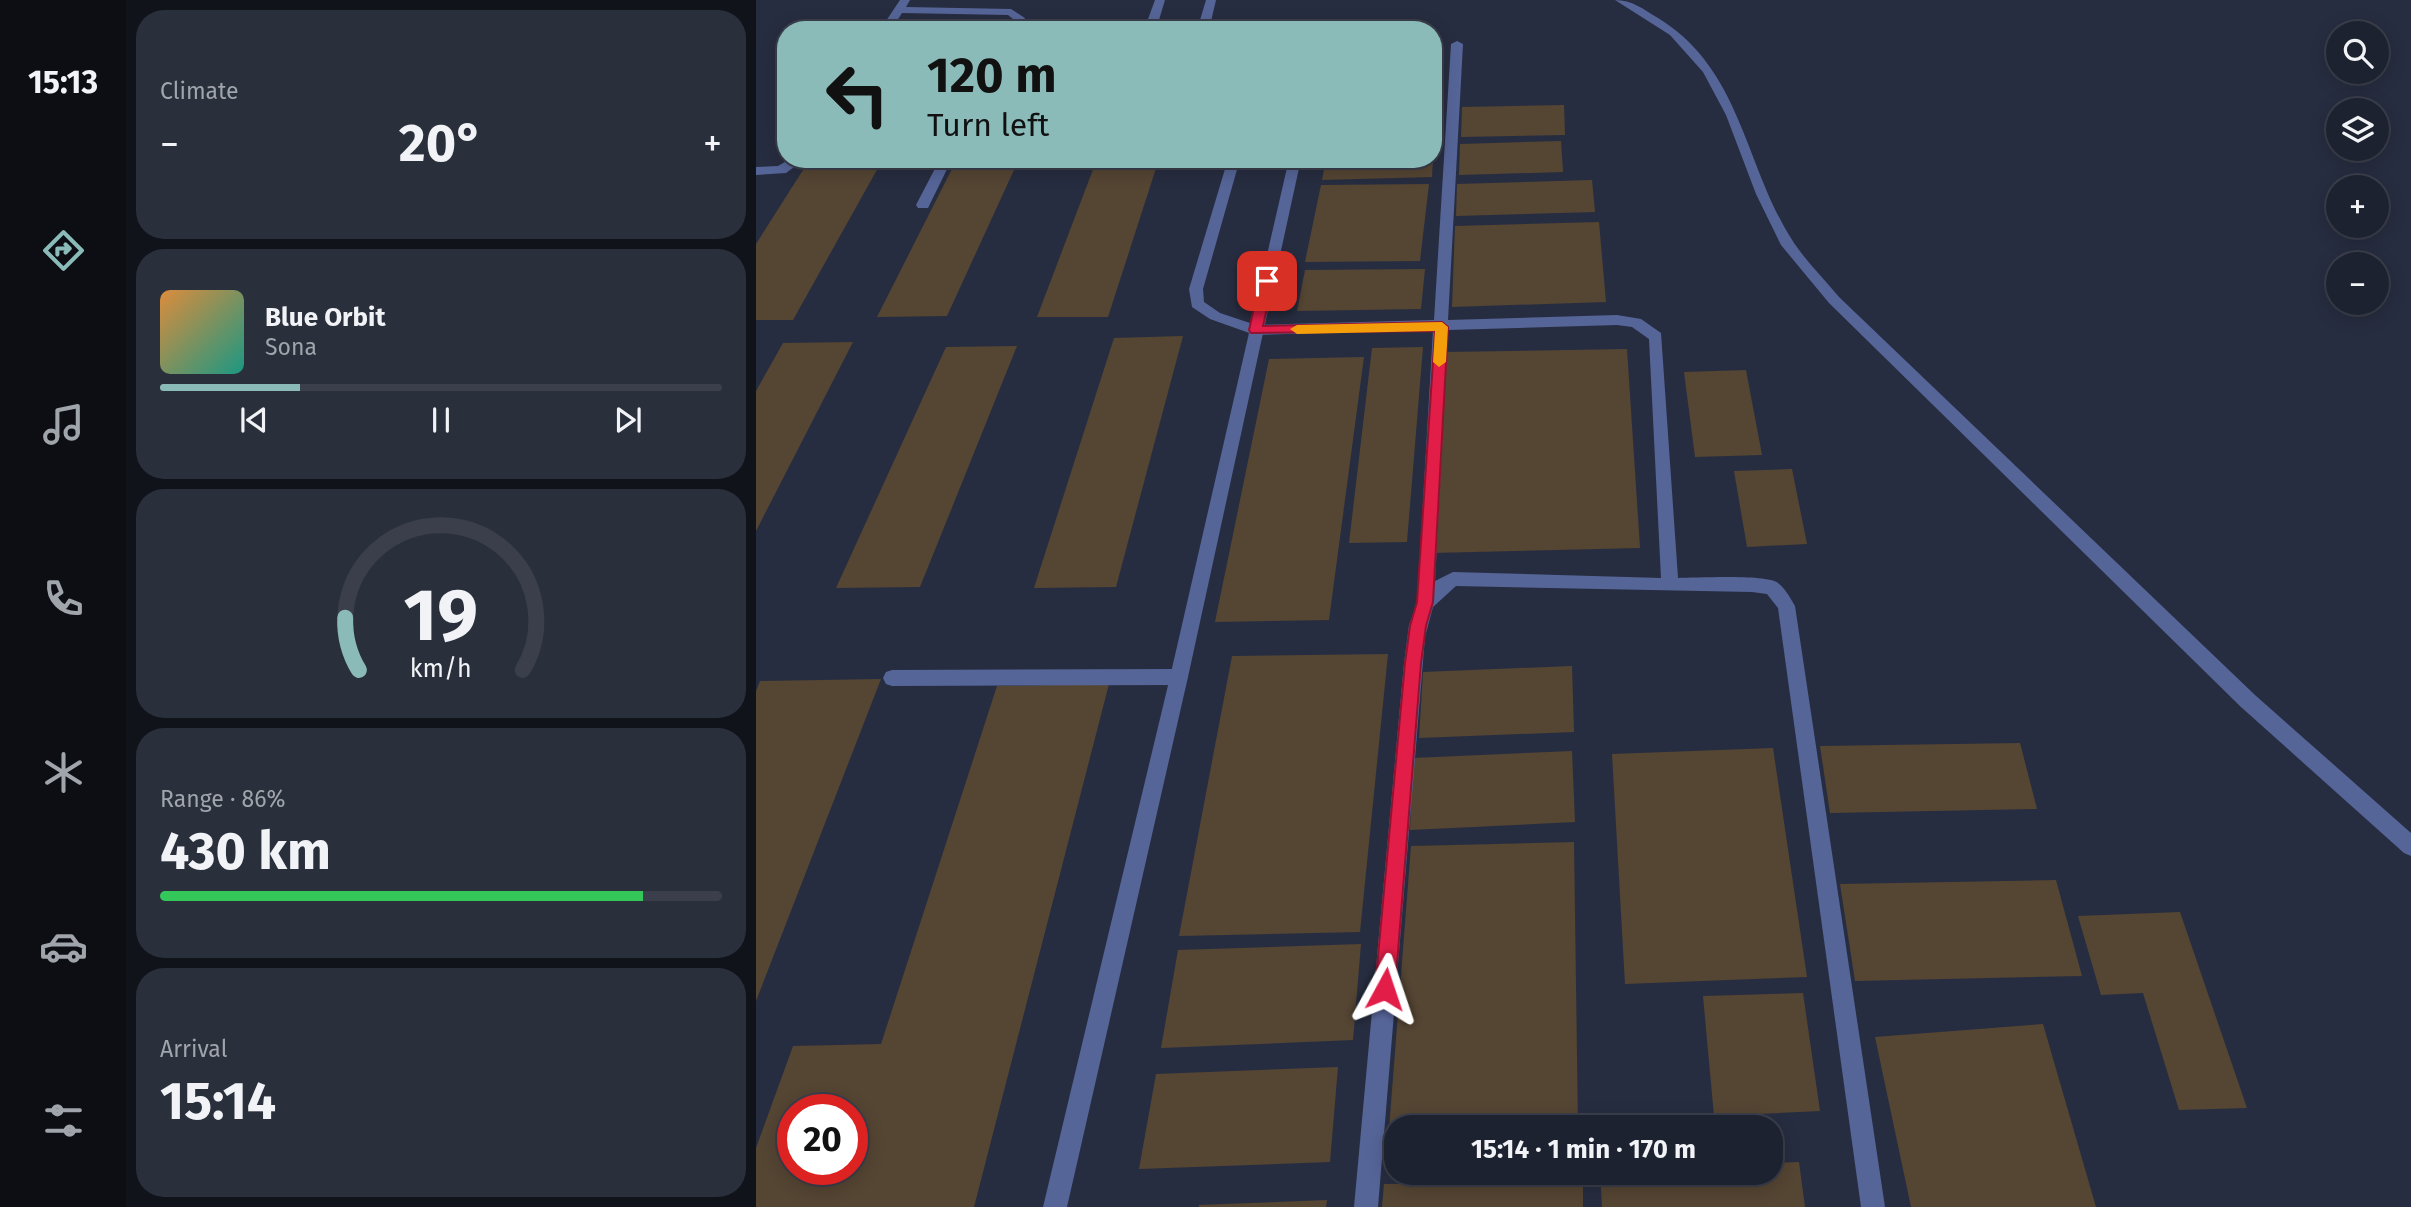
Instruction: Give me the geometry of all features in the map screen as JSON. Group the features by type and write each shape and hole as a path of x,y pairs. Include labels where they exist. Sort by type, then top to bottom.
{"street":[{"path":"1153,21 1160,0"},
{"path":"1205,21 1210,0"},
{"path":"1620,0 1674,33 1708,71 1732,115 1763,194 1788,246 1834,300 2248,701 2411,846"},
{"path":"891,21 902,5 1012,12 1019,18 1018,21"},
{"path":"1366,1207 1413,663 1418,626 1425,602 1457,44"},
{"path":"756,171 784,168"},
{"path":"923,205 942,168"},
{"path":"1231,168 1196,289 1197,304 1215,316 1255,330 1442,327 1617,320 1636,322 1656,337 1670,585"},
{"path":"1055,1207 1179,677 1293,168"},
{"path":"1425,602 1438,586 1453,579 1762,587 1772,589 1786,606 1873,1207"},
{"path":"892,678 1179,677"}],"building":[{"path":"1564,105 1565,135 1461,137 1462,107"},
{"path":"1561,141 1563,172 1459,175 1460,144"},
{"path":"804,168 878,168 793,320 756,320 756,244"},
{"path":"952,168 1015,168 947,316 877,317"},
{"path":"1094,168 1156,168 1108,317 1037,317"},
{"path":"1324,168 1432,168 1432,177 1322,180"},
{"path":"1592,180 1595,212 1456,216 1457,184"},
{"path":"1429,184 1420,261 1305,262 1321,185"},
{"path":"1599,222 1606,302 1452,307 1455,226"},
{"path":"1425,269 1421,309 1297,311 1305,270"},
{"path":"1183,336 1116,587 1034,588 1114,338"},
{"path":"853,342 756,531 756,391 783,343"},
{"path":"1017,346 920,587 836,588 946,347"},
{"path":"1423,347 1407,542 1349,543 1372,348"},
{"path":"1627,349 1640,548 1431,553 1445,352"},
{"path":"1364,357 1329,620 1215,622 1269,359"},
{"path":"1746,370 1762,455 1695,457 1684,372"},
{"path":"1792,469 1807,544 1747,547 1734,471"},
{"path":"1388,654 1360,932 1179,936 1232,656"},
{"path":"1572,666 1574,732 1419,738 1423,672"},
{"path":"881,679 756,1001 756,691 760,681"},
{"path":"1109,684 974,1207 756,1207 756,1148 793,1046 881,1044 997,686"},
{"path":"2020,743 2037,809 1830,813 1820,746"},
{"path":"1773,748 1807,977 1625,984 1612,754"},
{"path":"1572,751 1575,822 1410,830 1413,758"},
{"path":"1574,842 1578,1115 1390,1115 1411,846"},
{"path":"2056,880 2082,976 1855,981 1840,884"},
{"path":"2180,912 2247,1108 2179,1110 2143,993 2101,995 2078,916"},
{"path":"1361,944 1353,1040 1161,1048 1178,950"},
{"path":"1803,993 1820,1111 1714,1115 1703,996"},
{"path":"2043,1024 2096,1207 1911,1207 1875,1037"},
{"path":"1338,1067 1330,1162 1139,1169 1156,1074"},
{"path":"1799,1162 1805,1207 1602,1207 1601,1185 1783,1185 1783,1163"},
{"path":"1384,1184 1583,1185 1583,1207 1382,1207"},
{"path":"1327,1200 1326,1207 1199,1207 1199,1205"}],"slow traffic":[{"path":"1297,329 1442,327 1439,362"}],"route":[{"path":"1267,281 1255,330 1442,327 1425,602 1418,626 1413,663 1385,989"}]}
